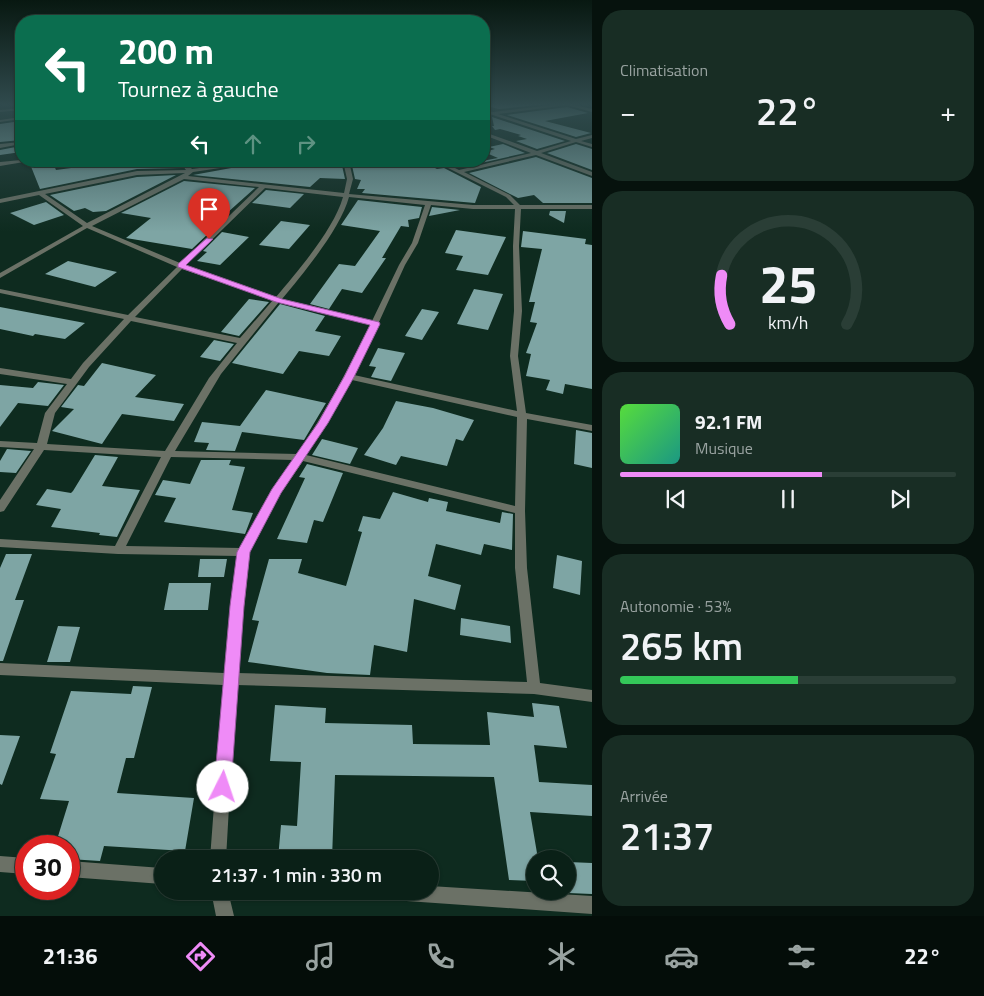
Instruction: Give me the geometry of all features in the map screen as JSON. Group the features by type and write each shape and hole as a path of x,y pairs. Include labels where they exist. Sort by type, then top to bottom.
{"street":[{"path":"518,147 592,174"},
{"path":"490,164 556,147"},
{"path":"0,164 15,162"},
{"path":"187,167 191,171"},
{"path":"0,201 136,173 191,171 221,167"},
{"path":"118,550 166,454 211,382 241,342 279,300 332,228 346,196 351,171 349,167"},
{"path":"448,167 508,196 516,203 518,208 516,246 518,311 514,356 522,415 521,568 534,688"},
{"path":"458,172 479,167"},
{"path":"1,274 191,171"},
{"path":"183,177 428,204 491,208 592,207"},
{"path":"0,508 28,469 41,446 50,413 105,342 180,266 197,252 264,186"},
{"path":"39,192 87,226 180,266 279,300 376,324"},
{"path":"219,850 230,679 244,552 276,492 301,458 349,377 376,324 402,264 415,242 428,204"},
{"path":"0,291 241,342"},
{"path":"0,371 73,382"},
{"path":"349,377 522,415 592,428"},
{"path":"0,444 166,454 301,458 520,511"},
{"path":"0,543 118,550 244,552"},
{"path":"0,669 230,679 534,688 592,696"},
{"path":"0,864 15,865"},
{"path":"80,871 154,875"},
{"path":"439,895 592,905"},
{"path":"221,900 225,916"}],"building":[{"path":"15,147 15,153 0,155 0,150"},
{"path":"490,147 510,147 525,153 490,161 498,158 490,155 490,150 495,149"},
{"path":"567,147 585,147 592,149 592,170 547,153"},
{"path":"536,157 592,178 592,203 543,203 534,195 518,198 469,173"},
{"path":"31,167 55,167 56,170 79,167 182,168 137,169 40,189"},
{"path":"236,167 342,167 345,179 320,178 310,187 193,175"},
{"path":"352,167 433,167 437,169 444,168 481,187 475,203 362,193 365,189 357,189 361,180 355,179"},
{"path":"176,175 106,211 93,212 85,208 74,211 50,195 137,177"},
{"path":"184,181 255,188 208,230 211,231 192,249 126,238 151,218 121,213"},
{"path":"266,190 304,194 290,208 252,203"},
{"path":"358,200 422,207 419,218 408,220 409,227 401,226 382,258 386,258 362,293 342,289 329,309 310,304 339,264 355,266 380,231 341,225"},
{"path":"46,202 64,215 34,225 10,213"},
{"path":"432,207 460,210 429,216"},
{"path":"550,211 566,211 564,223 549,215"},
{"path":"281,221 310,225 289,249 259,245"},
{"path":"456,230 506,237 488,275 456,270 463,256 445,253"},
{"path":"523,231 586,239 585,244 592,245 592,389 565,384 563,394 546,390 550,380 526,376 531,354 526,353 537,323 530,322 535,302 529,302 542,249 521,247"},
{"path":"222,232 249,237 220,265 197,261 207,252 203,251"},
{"path":"68,261 117,272 95,287 45,274"},
{"path":"474,289 503,294 488,330 457,324"},
{"path":"249,299 269,302 239,336 221,332"},
{"path":"280,304 325,316 315,331 341,336 329,356 299,351 283,374 232,363"},
{"path":"0,307 85,323 65,339 35,334 33,336 0,329"},
{"path":"422,309 439,312 422,340 405,336"},
{"path":"214,340 234,344 220,361 200,357"},
{"path":"378,348 405,353 391,381 371,377 376,367 369,366"},
{"path":"102,363 156,375 135,397 184,404 174,421 122,414 102,444 52,431 74,409 61,407 78,385 84,386"},
{"path":"38,382 64,385 48,406 18,403 0,427 0,385 33,388"},
{"path":"266,390 326,403 304,440 242,432 235,451 206,450 209,443 194,442 202,422 240,426"},
{"path":"396,401 433,408 474,420 463,441 456,439 447,466 401,456 396,465 364,455 383,428"},
{"path":"576,430 592,433 592,468 574,464"},
{"path":"322,439 358,448 350,464 312,455"},
{"path":"7,449 31,451 16,473 0,472 0,461"},
{"path":"95,455 118,457 102,486 140,490 117,537 51,527 61,509 36,505 47,489 71,493"},
{"path":"201,460 231,460 229,465 245,467 232,510 253,513 245,534 164,522 176,498 155,495 163,480 190,484"},
{"path":"307,464 343,473 323,522 314,520 307,543 277,539 305,478 299,477"},
{"path":"393,492 428,502 429,498 448,502 446,511 500,523 502,512 513,514 512,550 484,544 481,555 436,544 428,576 461,585 455,610 414,599 407,652 374,645 370,675 327,673 248,662 259,621 252,620 269,559 302,559 298,573 346,586 362,532 358,531 363,516 380,519"},
{"path":"6,554 32,554 15,600 24,600 3,661 0,661 0,568"},
{"path":"557,555 582,561 580,595 553,588"},
{"path":"200,559 227,559 224,577 198,577"},
{"path":"169,583 211,583 208,610 164,610"},
{"path":"461,618 510,626 511,643 460,635"},
{"path":"58,626 80,627 70,662 47,662"},
{"path":"133,686 152,687 134,758 126,758 117,793 194,798 185,850 104,846 100,861 80,860 80,835 58,835 69,801 40,799 56,754 50,753 71,691 131,694"},
{"path":"532,703 559,706 567,748 534,745 539,782 592,785 592,816 530,812 536,850 526,850 526,881 509,880 494,777 335,775 332,850 279,850 281,825 297,826 301,762 270,761 275,705 326,708 325,723 412,725 413,744 490,745 487,712 534,717"},
{"path":"0,735 20,736 2,785 0,784"},
{"path":"576,862 592,863 592,894 576,893"}],"route":[{"path":"209,239 180,266 279,300 376,324 323,423 301,458 276,492 244,552 230,679 223,787"}]}
